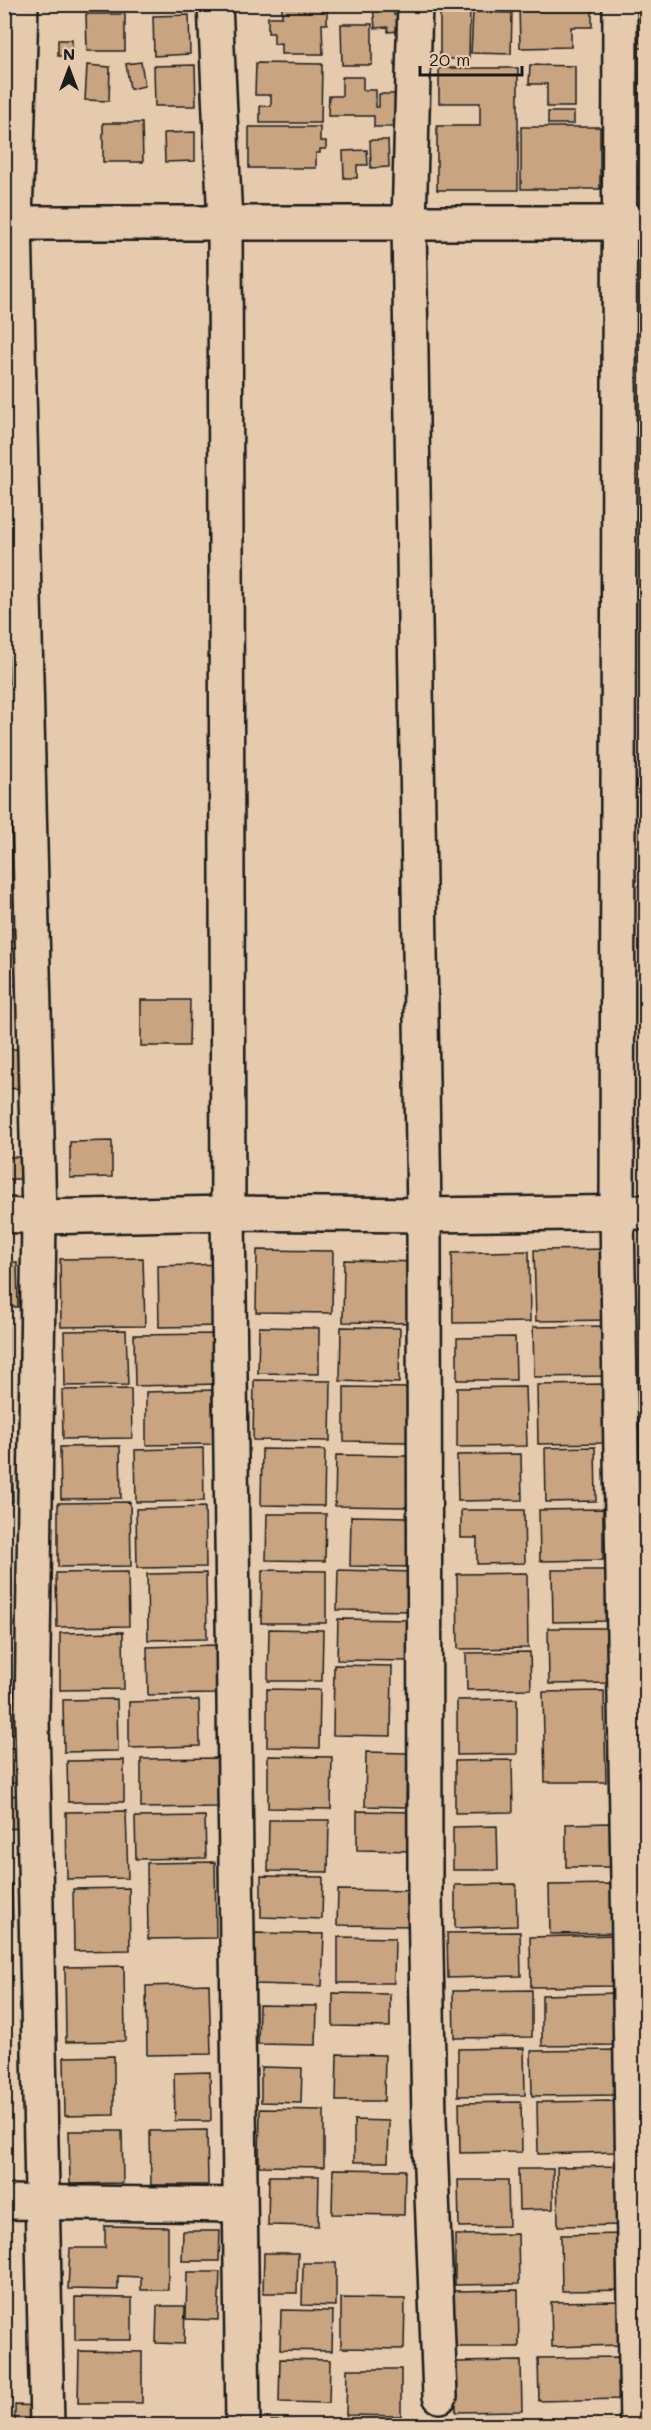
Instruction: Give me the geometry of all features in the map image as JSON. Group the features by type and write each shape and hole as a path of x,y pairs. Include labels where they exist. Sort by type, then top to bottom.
{"street":[{"path":"21,4 10,223 39,1217 32,1720 47,2426"},
{"path":"215,4 225,223 228,1213 243,2426"},
{"path":"415,4 410,223 424,1215 426,1943 429,2119 440,2396"},
{"path":"620,4 633,223 632,1212 637,2426"},
{"path":"10,223 633,223"},
{"path":"4,1215 39,1217 228,1213 424,1215 632,1212"},
{"path":"4,2202 239,2205"}],"building":[{"path":"48,4 68,4 68,7 48,7"},
{"path":"249,4 327,4 327,24 322,24 323,54 281,54 281,43 274,44 274,33 268,33 268,17 282,17 282,6"},
{"path":"393,4 394,15 398,15 399,31 388,32 388,27 375,28 373,5"},
{"path":"440,4 513,4 513,9 470,9 469,59 440,59"},
{"path":"592,4 592,27 571,27 571,47 520,48 519,5"},
{"path":"635,4 646,4 646,61 645,48 635,48"},
{"path":"473,12 512,13 511,54 471,53"},
{"path":"86,14 125,14 125,51 87,51"},
{"path":"189,15 190,54 154,56 153,16"},
{"path":"341,24 372,24 372,65 342,65"},
{"path":"58,40 72,40 72,56 58,56"},
{"path":"141,62 145,86 130,89 126,64"},
{"path":"256,63 322,64 321,123 260,123 260,106 271,106 271,95 255,95"},
{"path":"87,65 110,67 109,101 85,100"},
{"path":"195,65 196,106 155,106 154,66"},
{"path":"530,65 575,66 575,107 547,107 547,84 529,84"},
{"path":"439,68 518,68 518,190 437,190 437,126 480,126 480,103 439,103"},
{"path":"342,77 363,77 363,90 376,90 376,107 379,107 379,94 398,94 397,127 374,127 374,116 328,116 329,96 342,96"},
{"path":"548,112 574,112 574,124 548,124"},
{"path":"103,123 142,123 143,162 103,162"},
{"path":"635,126 646,126 646,188 635,188"},
{"path":"249,127 320,127 320,141 326,141 326,149 320,149 320,153 316,153 316,168 249,168"},
{"path":"521,127 600,127 600,189 521,189"},
{"path":"195,132 195,161 165,162 164,133"},
{"path":"370,140 388,140 389,167 371,168"},
{"path":"367,150 368,165 357,165 357,178 344,178 343,151"},
{"path":"4,518 13,518 13,549 4,549"},
{"path":"4,696 6,735 4,735"},
{"path":"4,928 20,928 20,942 4,942"},
{"path":"21,948 24,985 4,986 4,949"},
{"path":"4,999 7,999 6,1029 4,1029"},
{"path":"141,1000 190,1000 189,1046 141,1046"},
{"path":"4,1049 28,1049 29,1088 4,1089"},
{"path":"112,1141 112,1177 70,1178 70,1142"},
{"path":"4,1157 27,1157 27,1179 4,1179"},
{"path":"614,1249 615,1320 536,1321 534,1250"},
{"path":"257,1250 333,1251 332,1313 256,1312"},
{"path":"529,1251 530,1322 453,1323 452,1253"},
{"path":"143,1258 145,1326 61,1327 60,1259"},
{"path":"344,1260 418,1262 417,1323 343,1322"},
{"path":"4,1262 17,1262 18,1307 4,1307"},
{"path":"225,1264 225,1326 159,1327 158,1266"},
{"path":"4,1320 8,1320 8,1372 4,1372"},
{"path":"610,1326 611,1376 534,1377 533,1327"},
{"path":"259,1327 319,1328 319,1374 258,1373"},
{"path":"341,1327 400,1328 399,1383 340,1381"},
{"path":"126,1330 128,1385 65,1386 64,1331"},
{"path":"218,1334 220,1384 135,1386 134,1335"},
{"path":"515,1337 516,1380 457,1380 457,1338"},
{"path":"254,1380 331,1381 330,1441 253,1440"},
{"path":"607,1384 608,1443 538,1444 537,1385"},
{"path":"344,1387 408,1388 407,1442 344,1441"},
{"path":"525,1387 527,1446 457,1447 457,1388"},
{"path":"4,1388 7,1388 8,1435 4,1435"},
{"path":"131,1389 132,1438 63,1439 62,1390"},
{"path":"212,1390 213,1444 146,1445 146,1392"},
{"path":"4,1446 12,1446 13,1502 4,1502"},
{"path":"120,1446 121,1498 61,1499 60,1447"},
{"path":"595,1447 596,1501 546,1502 545,1448"},
{"path":"203,1448 204,1501 136,1502 135,1450"},
{"path":"262,1449 325,1450 324,1506 261,1505"},
{"path":"521,1454 522,1500 458,1501 457,1455"},
{"path":"336,1455 408,1456 408,1507 335,1506"},
{"path":"130,1502 131,1566 58,1567 58,1503"},
{"path":"205,1507 206,1567 137,1568 136,1509"},
{"path":"603,1509 603,1560 540,1561 539,1510"},
{"path":"461,1510 524,1510 525,1563 477,1564 477,1538 461,1538"},
{"path":"267,1514 326,1514 325,1561 266,1560"},
{"path":"351,1516 412,1517 411,1567 350,1566"},
{"path":"262,1570 326,1571 326,1623 261,1623"},
{"path":"338,1570 415,1572 414,1611 337,1610"},
{"path":"552,1570 607,1570 608,1621 553,1622"},
{"path":"128,1572 129,1626 57,1627 56,1573"},
{"path":"206,1573 207,1639 148,1640 147,1574"},
{"path":"527,1573 528,1648 458,1649 457,1574"},
{"path":"338,1619 413,1620 412,1661 337,1660"},
{"path":"548,1628 612,1628 613,1683 549,1684"},
{"path":"269,1629 323,1630 322,1681 268,1681"},
{"path":"123,1632 124,1689 60,1690 60,1633"},
{"path":"5,1635 6,1680 4,1680"},
{"path":"216,1645 217,1694 148,1695 147,1647"},
{"path":"530,1652 531,1689 467,1690 466,1653"},
{"path":"334,1665 392,1666 391,1736 333,1735"},
{"path":"267,1689 320,1690 319,1748 267,1747"},
{"path":"22,1690 23,1734 4,1734 4,1691"},
{"path":"604,1691 606,1782 545,1782 543,1692"},
{"path":"117,1699 118,1751 64,1752 63,1700"},
{"path":"517,1699 517,1754 457,1755 457,1700"},
{"path":"199,1700 200,1746 129,1748 129,1702"},
{"path":"4,1748 20,1748 21,1783 4,1783"},
{"path":"366,1752 407,1753 406,1807 365,1806"},
{"path":"268,1756 332,1757 331,1809 268,1808"},
{"path":"217,1758 218,1807 141,1808 141,1759"},
{"path":"124,1760 124,1802 68,1802 67,1761"},
{"path":"512,1760 513,1812 455,1813 455,1761"},
{"path":"25,1795 25,1828 4,1829 4,1796"},
{"path":"126,1811 128,1878 67,1879 66,1812"},
{"path":"357,1811 415,1812 415,1851 357,1850"},
{"path":"205,1816 206,1858 136,1859 135,1817"},
{"path":"269,1820 329,1820 328,1872 268,1871"},
{"path":"611,1823 611,1867 566,1867 566,1824"},
{"path":"497,1826 498,1870 453,1870 453,1827"},
{"path":"215,1862 216,1938 148,1939 147,1863"},
{"path":"261,1876 323,1877 322,1919 261,1917"},
{"path":"12,1884 13,1926 4,1926 4,1885"},
{"path":"516,1884 517,1926 455,1928 455,1885"},
{"path":"617,1884 618,1933 550,1934 549,1885"},
{"path":"129,1888 130,1950 74,1951 73,1889"},
{"path":"338,1890 416,1891 416,1926 337,1925"},
{"path":"4,1932 6,1932 7,1961 4,1961"},
{"path":"520,1932 521,1976 448,1978 447,1933"},
{"path":"255,1933 324,1934 322,1986 254,1984"},
{"path":"616,1935 617,1986 531,1987 530,1937"},
{"path":"338,1937 395,1938 394,1983 338,1983"},
{"path":"124,1966 125,2041 66,2042 65,1967"},
{"path":"209,1984 211,2054 147,2055 146,1986"},
{"path":"532,1990 532,2037 454,2038 453,1991"},
{"path":"333,1993 390,1994 390,2027 333,2026"},
{"path":"616,1993 616,2045 542,2046 542,1995"},
{"path":"259,2005 317,2006 316,2045 258,2044"},
{"path":"524,2048 525,2095 458,2096 458,2049"},
{"path":"620,2050 620,2095 532,2096 531,2051"},
{"path":"337,2054 385,2055 384,2101 336,2101"},
{"path":"114,2056 114,2115 65,2116 64,2057"},
{"path":"261,2067 302,2068 301,2103 261,2102"},
{"path":"210,2072 211,2121 175,2121 174,2073"},
{"path":"616,2101 616,2152 538,2154 537,2102"},
{"path":"521,2102 522,2152 460,2153 459,2103"},
{"path":"260,2109 324,2110 324,2167 259,2166"},
{"path":"354,2120 389,2121 388,2162 354,2162"},
{"path":"207,2130 208,2185 151,2185 150,2131"},
{"path":"69,2131 122,2131 123,2183 70,2184"},
{"path":"626,2166 627,2225 558,2226 557,2167"},
{"path":"333,2169 405,2170 404,2215 332,2214"},
{"path":"518,2169 553,2169 553,2209 519,2210"},
{"path":"269,2176 319,2176 318,2226 268,2225"},
{"path":"458,2180 508,2180 509,2226 459,2227"},
{"path":"105,2226 168,2227 168,2290 141,2290 141,2277 118,2276 118,2290 68,2289 70,2248 105,2248"},
{"path":"183,2231 220,2231 219,2261 182,2261"},
{"path":"518,2234 519,2284 455,2285 455,2235"},
{"path":"631,2234 632,2290 562,2291 561,2235"},
{"path":"264,2253 298,2253 297,2293 263,2293"},
{"path":"303,2263 336,2263 336,2306 302,2305"},
{"path":"187,2272 220,2272 218,2320 186,2319"},
{"path":"518,2290 519,2347 455,2347 454,2291"},
{"path":"75,2297 132,2298 132,2340 75,2340"},
{"path":"341,2298 405,2299 404,2349 341,2348"},
{"path":"621,2301 621,2345 552,2347 551,2302"},
{"path":"157,2306 185,2306 184,2344 156,2343"},
{"path":"281,2310 333,2311 332,2351 280,2350"},
{"path":"79,2351 142,2352 142,2403 78,2403"},
{"path":"620,2357 620,2399 539,2401 538,2358"},
{"path":"280,2359 330,2360 329,2403 279,2402"},
{"path":"521,2361 522,2411 456,2412 455,2362"},
{"path":"347,2369 401,2369 401,2416 346,2415"},
{"path":"15,2405 39,2406 38,2426 15,2426"},
{"path":"513,2418 513,2426 452,2426 452,2419"},
{"path":"104,2421 139,2422 139,2426 104,2426"},
{"path":"271,2421 323,2422 323,2426 271,2426"},
{"path":"622,2423 622,2426 546,2426 546,2424"}]}
